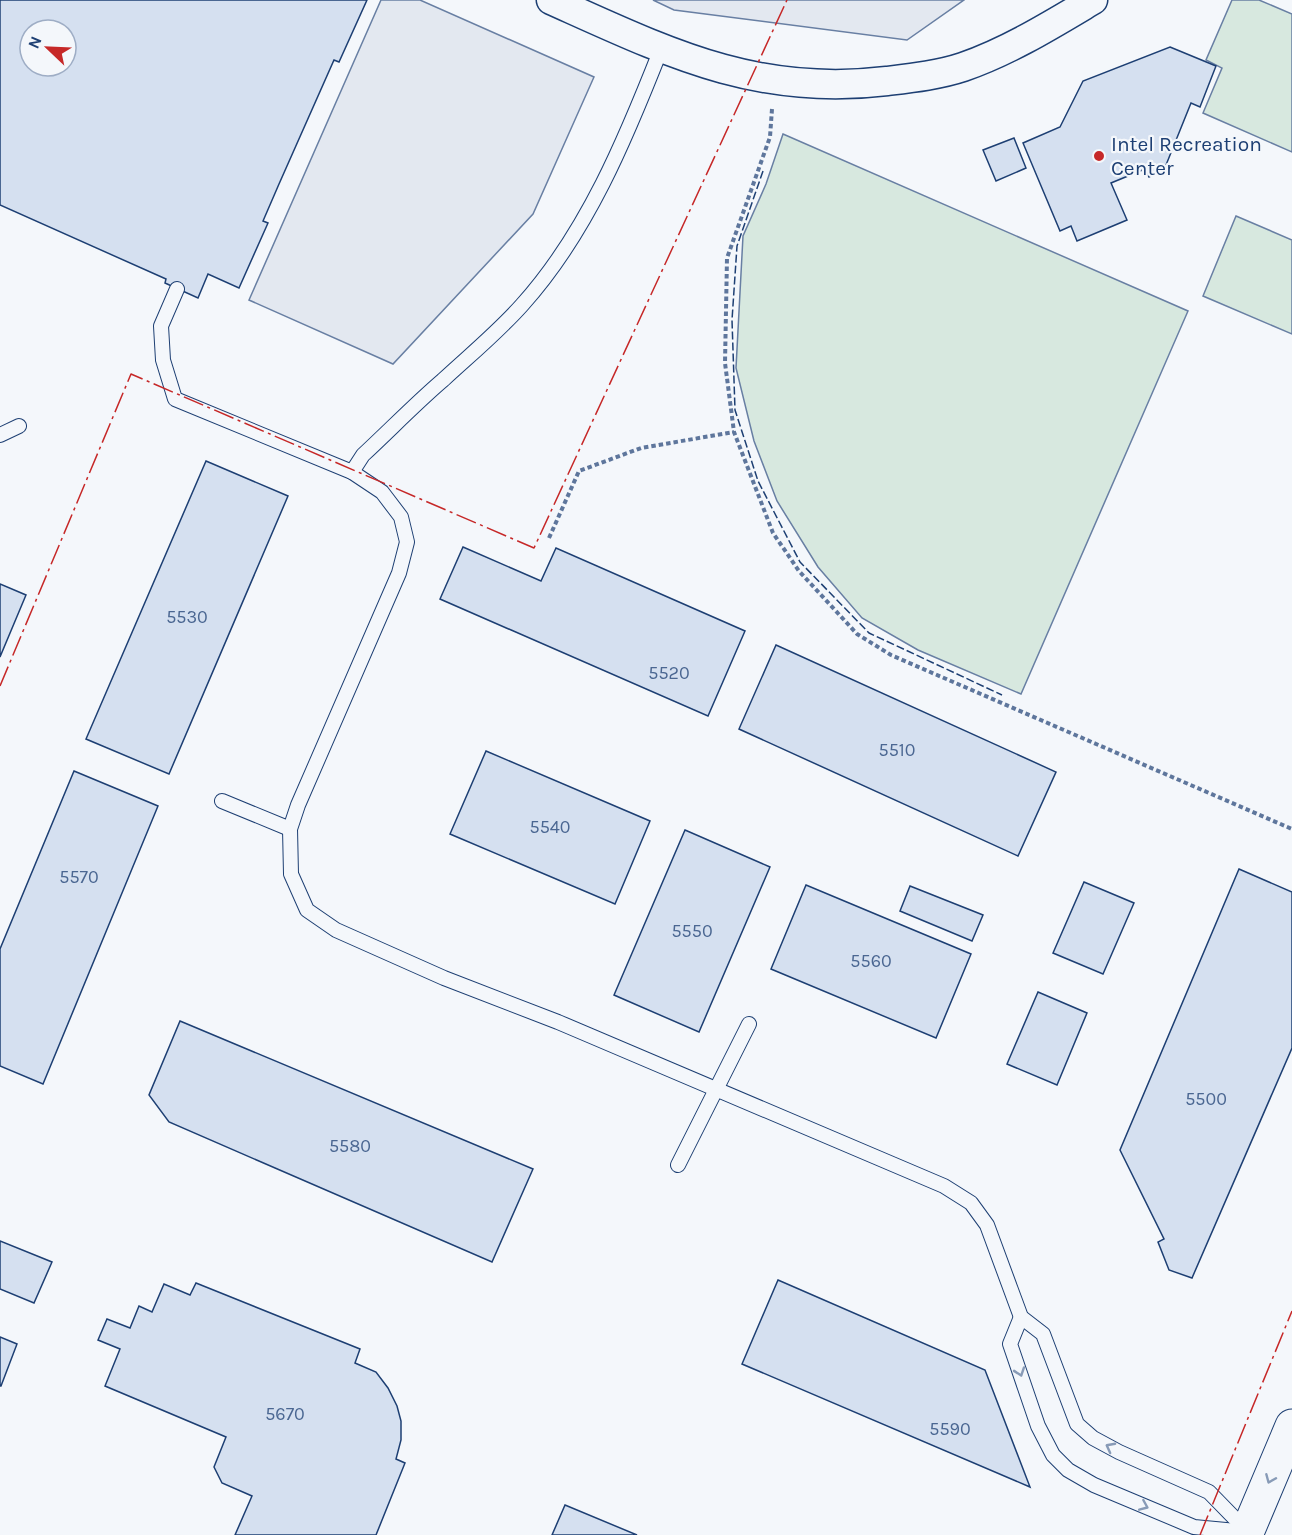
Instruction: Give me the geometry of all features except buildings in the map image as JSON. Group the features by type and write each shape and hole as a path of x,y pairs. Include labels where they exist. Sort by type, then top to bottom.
{"main road":[{"path":"1251,1534 1292,1426"}],"street":[{"path":"551,0 661,49 714,68 774,81 833,86 919,77 963,67 1018,43 1093,0"}],"lane":[{"path":"352,472 363,455 523,304 546,274 598,192 661,49"},
{"path":"177,289 161,326 163,360 175,399 352,472 382,492 401,517 407,542 399,573 298,805 290,830 291,874 307,910 336,930 444,978 558,1022 944,1186 971,1203 987,1225 1022,1317 1043,1334 1077,1424 1093,1438 1119,1452 1209,1492 1251,1534"},
{"path":"0,435 19,426"},
{"path":"222,801 290,830"},
{"path":"678,1165 749,1024"},
{"path":"1022,1317 1010,1344 1038,1426 1053,1455 1068,1470 1094,1485 1194,1527 1251,1534"}],"path":[{"path":"774,81 770,137 727,258 725,363 734,432 773,532 799,571 857,634 891,655 1292,829"},
{"path":"549,538 579,471 641,448 734,432"}],"shaded area":[{"path":"381,0 420,0 594,77 533,214 393,364 249,300"},
{"path":"653,0 964,0 907,40 674,10"},
{"path":"1232,0 1259,0 1292,14 1292,152 1203,113 1222,68 1206,60"},
{"path":"783,134 1188,311 1021,694 918,650 862,618 818,567 777,501 754,441 736,368 743,236 766,184"},
{"path":"1236,216 1292,240 1292,334 1203,296"}],"fence":[{"path":"763,171 737,246 732,320 735,410 758,481 800,562 869,633 1002,695"}],"power":[{"path":"0,686 131,374 534,548 787,0"},
{"path":"1200,1535 1292,1311"}],"place":[{"name":"Intel Recreation Center","path":"1099,156"}]}
